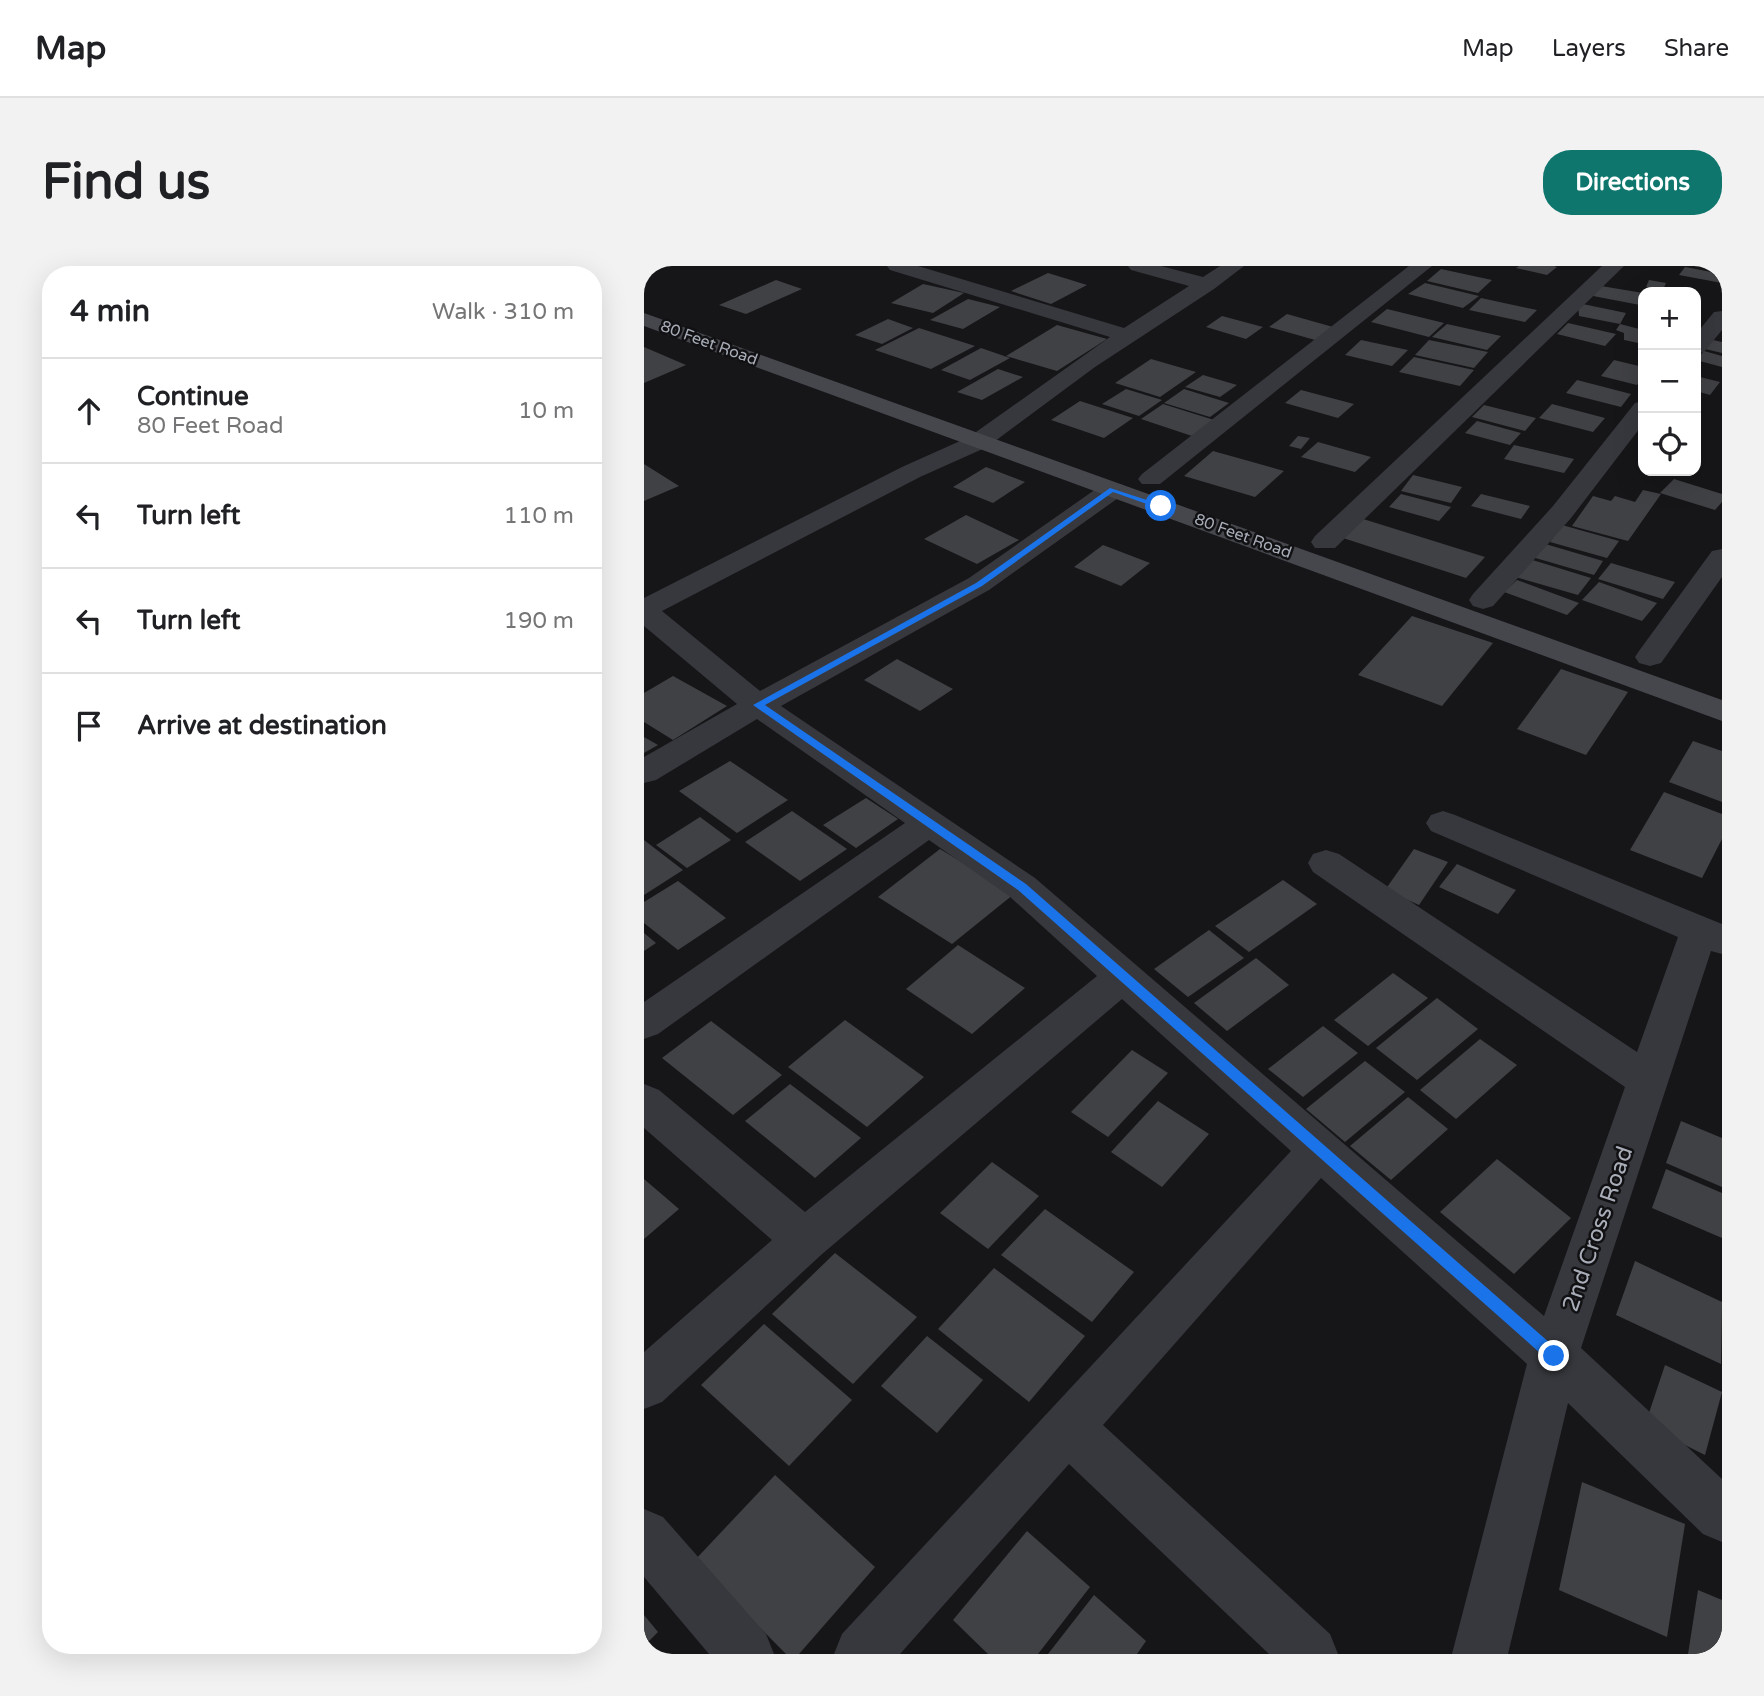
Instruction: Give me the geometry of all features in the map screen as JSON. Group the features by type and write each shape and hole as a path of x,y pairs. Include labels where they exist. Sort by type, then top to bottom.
{"main road":[{"name":"80 Feet Road","path":"644,298 1599,640"},
{"name":"80 Feet Road","path":"644,319 1722,711"}],"street":[{"path":"897,266 1128,336"},
{"path":"1138,266 1206,285"},
{"path":"1234,266 1128,336 978,442 899,478 644,610 758,705 1022,887 1554,1356 1722,1515"},
{"path":"1151,479 1422,266"},
{"path":"1325,542 1614,266"},
{"path":"1701,341 1722,317"},
{"path":"1483,600 1562,512 1639,413"},
{"path":"644,772 758,705 979,584 1112,489"},
{"path":"1650,657 1722,557"},
{"path":"644,1023 929,823"},
{"path":"1443,823 1711,935"},
{"path":"1326,863 1648,1081"},
{"name":"2nd Cross Road","path":"1480,1654 1554,1356 1648,1081 1711,935"},
{"path":"644,1385 805,1240 1123,976"},
{"path":"644,1102 805,1240"},
{"path":"862,1654 1320,1149"},
{"path":"1067,1427 1310,1654"},
{"path":"644,1536 746,1654"}],"building":[{"path":"1557,267 1547,275 1516,268"},
{"path":"1685,267 1722,274 1722,283 1679,275"},
{"path":"1441,269 1492,280 1478,293 1427,281"},
{"path":"1048,273 1087,285 1051,304 1011,291"},
{"path":"776,280 802,289 746,314 719,305"},
{"path":"1649,280 1666,283 1664,287 1646,287"},
{"path":"1425,283 1479,296 1463,308 1408,294"},
{"path":"923,284 964,293 933,313 891,303"},
{"path":"1601,286 1638,292 1638,305 1593,296"},
{"path":"1481,298 1537,310 1525,322 1469,310"},
{"path":"968,299 1000,307 963,329 930,320"},
{"path":"1578,303 1626,313 1620,324 1579,316"},
{"path":"1387,309 1444,323 1429,337 1371,322"},
{"path":"1287,314 1333,327 1315,340 1269,327"},
{"path":"1222,316 1263,327 1246,339 1206,327"},
{"path":"888,319 913,328 882,344 855,335"},
{"path":"1568,323 1616,334 1605,346 1557,334"},
{"path":"1447,324 1501,336 1487,350 1432,337"},
{"path":"1620,324 1638,329 1638,343 1624,340 1624,333 1616,330"},
{"path":"1057,325 1107,339 1057,371 1006,356"},
{"path":"919,328 975,346 931,369 875,350"},
{"path":"1361,340 1408,350 1392,366 1345,355"},
{"path":"1429,340 1488,352 1474,368 1415,355"},
{"path":"1713,340 1722,342 1722,353 1705,349"},
{"path":"644,347 686,365 644,383"},
{"path":"981,348 1010,358 970,380 941,370"},
{"path":"1704,351 1722,356 1722,367 1701,361"},
{"path":"1414,357 1474,370 1460,386 1399,372"},
{"path":"1151,359 1196,372 1160,397 1115,383"},
{"path":"1614,360 1638,366 1637,385 1601,376"},
{"path":"998,369 1023,377 982,400 957,392"},
{"path":"1203,375 1237,385 1220,397 1185,387"},
{"path":"1701,377 1720,382 1710,395 1701,392"},
{"path":"1577,380 1631,394 1621,407 1566,393"},
{"path":"1126,389 1162,400 1139,416 1102,404"},
{"path":"1184,389 1229,403 1210,417 1164,403"},
{"path":"1301,390 1354,404 1338,418 1285,403"},
{"path":"1080,401 1133,418 1104,438 1051,420"},
{"path":"1163,404 1214,420 1192,436 1141,419"},
{"path":"1552,404 1605,418 1593,432 1539,418"},
{"path":"1484,405 1536,418 1525,431 1472,417"},
{"path":"1477,421 1521,433 1510,445 1465,433"},
{"path":"1298,436 1310,438 1301,449 1289,446"},
{"path":"1318,442 1371,457 1355,472 1301,457"},
{"path":"1514,445 1574,459 1564,473 1504,459"},
{"path":"1213,451 1284,471 1255,497 1184,476"},
{"path":"644,464 679,486 644,501"},
{"path":"986,467 1025,482 993,503 953,487"},
{"path":"1413,475 1462,487 1451,503 1401,491"},
{"path":"1674,479 1722,494 1722,502 1715,510 1660,493"},
{"path":"1643,490 1661,494 1628,541 1572,526 1593,496 1611,501 1615,496 1635,502"},
{"path":"1401,494 1451,507 1439,521 1389,507"},
{"path":"1481,494 1530,506 1521,519 1471,506"},
{"path":"966,515 1019,540 977,564 924,539"},
{"path":"1360,518 1485,557 1466,578 1340,537"},
{"path":"1562,525 1619,541 1607,558 1550,542"},
{"path":"1542,543 1603,561 1594,575 1532,557"},
{"path":"1103,545 1150,563 1121,586 1074,567"},
{"path":"1526,558 1591,578 1578,595 1512,576"},
{"path":"1611,563 1675,582 1663,599 1598,579"},
{"path":"1517,580 1579,603 1567,615 1504,592"},
{"path":"1599,582 1657,603 1642,621 1582,600"},
{"path":"1412,616 1493,643 1442,706 1358,675"},
{"path":"897,659 953,689 920,711 864,680"},
{"path":"1561,669 1628,692 1586,755 1517,729"},
{"path":"673,676 727,706 673,740 644,722 644,693"},
{"path":"644,737 658,745 644,753"},
{"path":"1693,741 1722,751 1722,802 1669,782"},
{"path":"730,761 788,800 737,833 679,791"},
{"path":"1664,792 1722,814 1722,839 1702,878 1630,850"},
{"path":"866,798 898,819 856,848 823,825"},
{"path":"792,811 847,849 800,881 745,842"},
{"path":"700,817 731,840 687,868 656,845"},
{"path":"644,840 683,870 644,895"},
{"path":"940,849 1014,894 952,944 878,897"},
{"path":"1414,849 1448,862 1419,905 1385,890"},
{"path":"1457,864 1516,890 1498,914 1439,887"},
{"path":"1283,880 1317,904 1249,952 1215,926"},
{"path":"678,881 726,918 678,950 644,923 644,902"},
{"path":"1209,930 1244,958 1188,997 1154,969"},
{"path":"644,933 656,943 644,951"},
{"path":"958,945 1025,988 972,1034 906,989"},
{"path":"1256,958 1289,985 1227,1031 1194,1003"},
{"path":"1393,973 1428,998 1368,1046 1334,1020"},
{"path":"1437,998 1478,1029 1417,1080 1376,1048"},
{"path":"845,1020 924,1077 867,1127 788,1067"},
{"path":"711,1021 782,1075 733,1115 662,1058"},
{"path":"1323,1026 1358,1053 1303,1097 1268,1069"},
{"path":"1480,1039 1517,1065 1456,1119 1420,1090"},
{"path":"1132,1050 1168,1073 1108,1137 1071,1112"},
{"path":"1365,1061 1405,1092 1345,1142 1306,1109"},
{"path":"790,1084 861,1138 815,1178 745,1121"},
{"path":"1408,1097 1448,1129 1391,1180 1350,1146"},
{"path":"1158,1101 1209,1134 1162,1187 1111,1152"},
{"path":"1681,1121 1722,1138 1722,1187 1666,1163"},
{"path":"1497,1159 1571,1218 1514,1274 1440,1212"},
{"path":"992,1162 1039,1196 988,1249 940,1213"},
{"path":"1666,1169 1722,1193 1722,1238 1652,1208"},
{"path":"644,1179 679,1209 644,1239"},
{"path":"1045,1209 1134,1272 1092,1322 1001,1255"},
{"path":"835,1253 917,1317 853,1384 772,1314"},
{"path":"1635,1261 1722,1302 1721,1364 1616,1315"},
{"path":"994,1268 1085,1336 1029,1402 938,1329"},
{"path":"764,1324 852,1400 789,1466 701,1385"},
{"path":"927,1336 983,1380 937,1433 881,1386"},
{"path":"1665,1365 1722,1392 1705,1455 1645,1425"},
{"path":"775,1475 875,1567 799,1654 786,1654 694,1561"},
{"path":"1582,1482 1685,1524 1667,1637 1559,1590"},
{"path":"1027,1531 1090,1587 1038,1654 988,1654 953,1620"},
{"path":"1698,1590 1722,1600 1722,1654 1688,1654"},
{"path":"1094,1595 1146,1641 1137,1654 1048,1654"},
{"path":"644,1615 658,1632 644,1646"}],"route":[{"path":"1161,506 1112,489 979,584 758,705 1022,887 1554,1356"}]}
